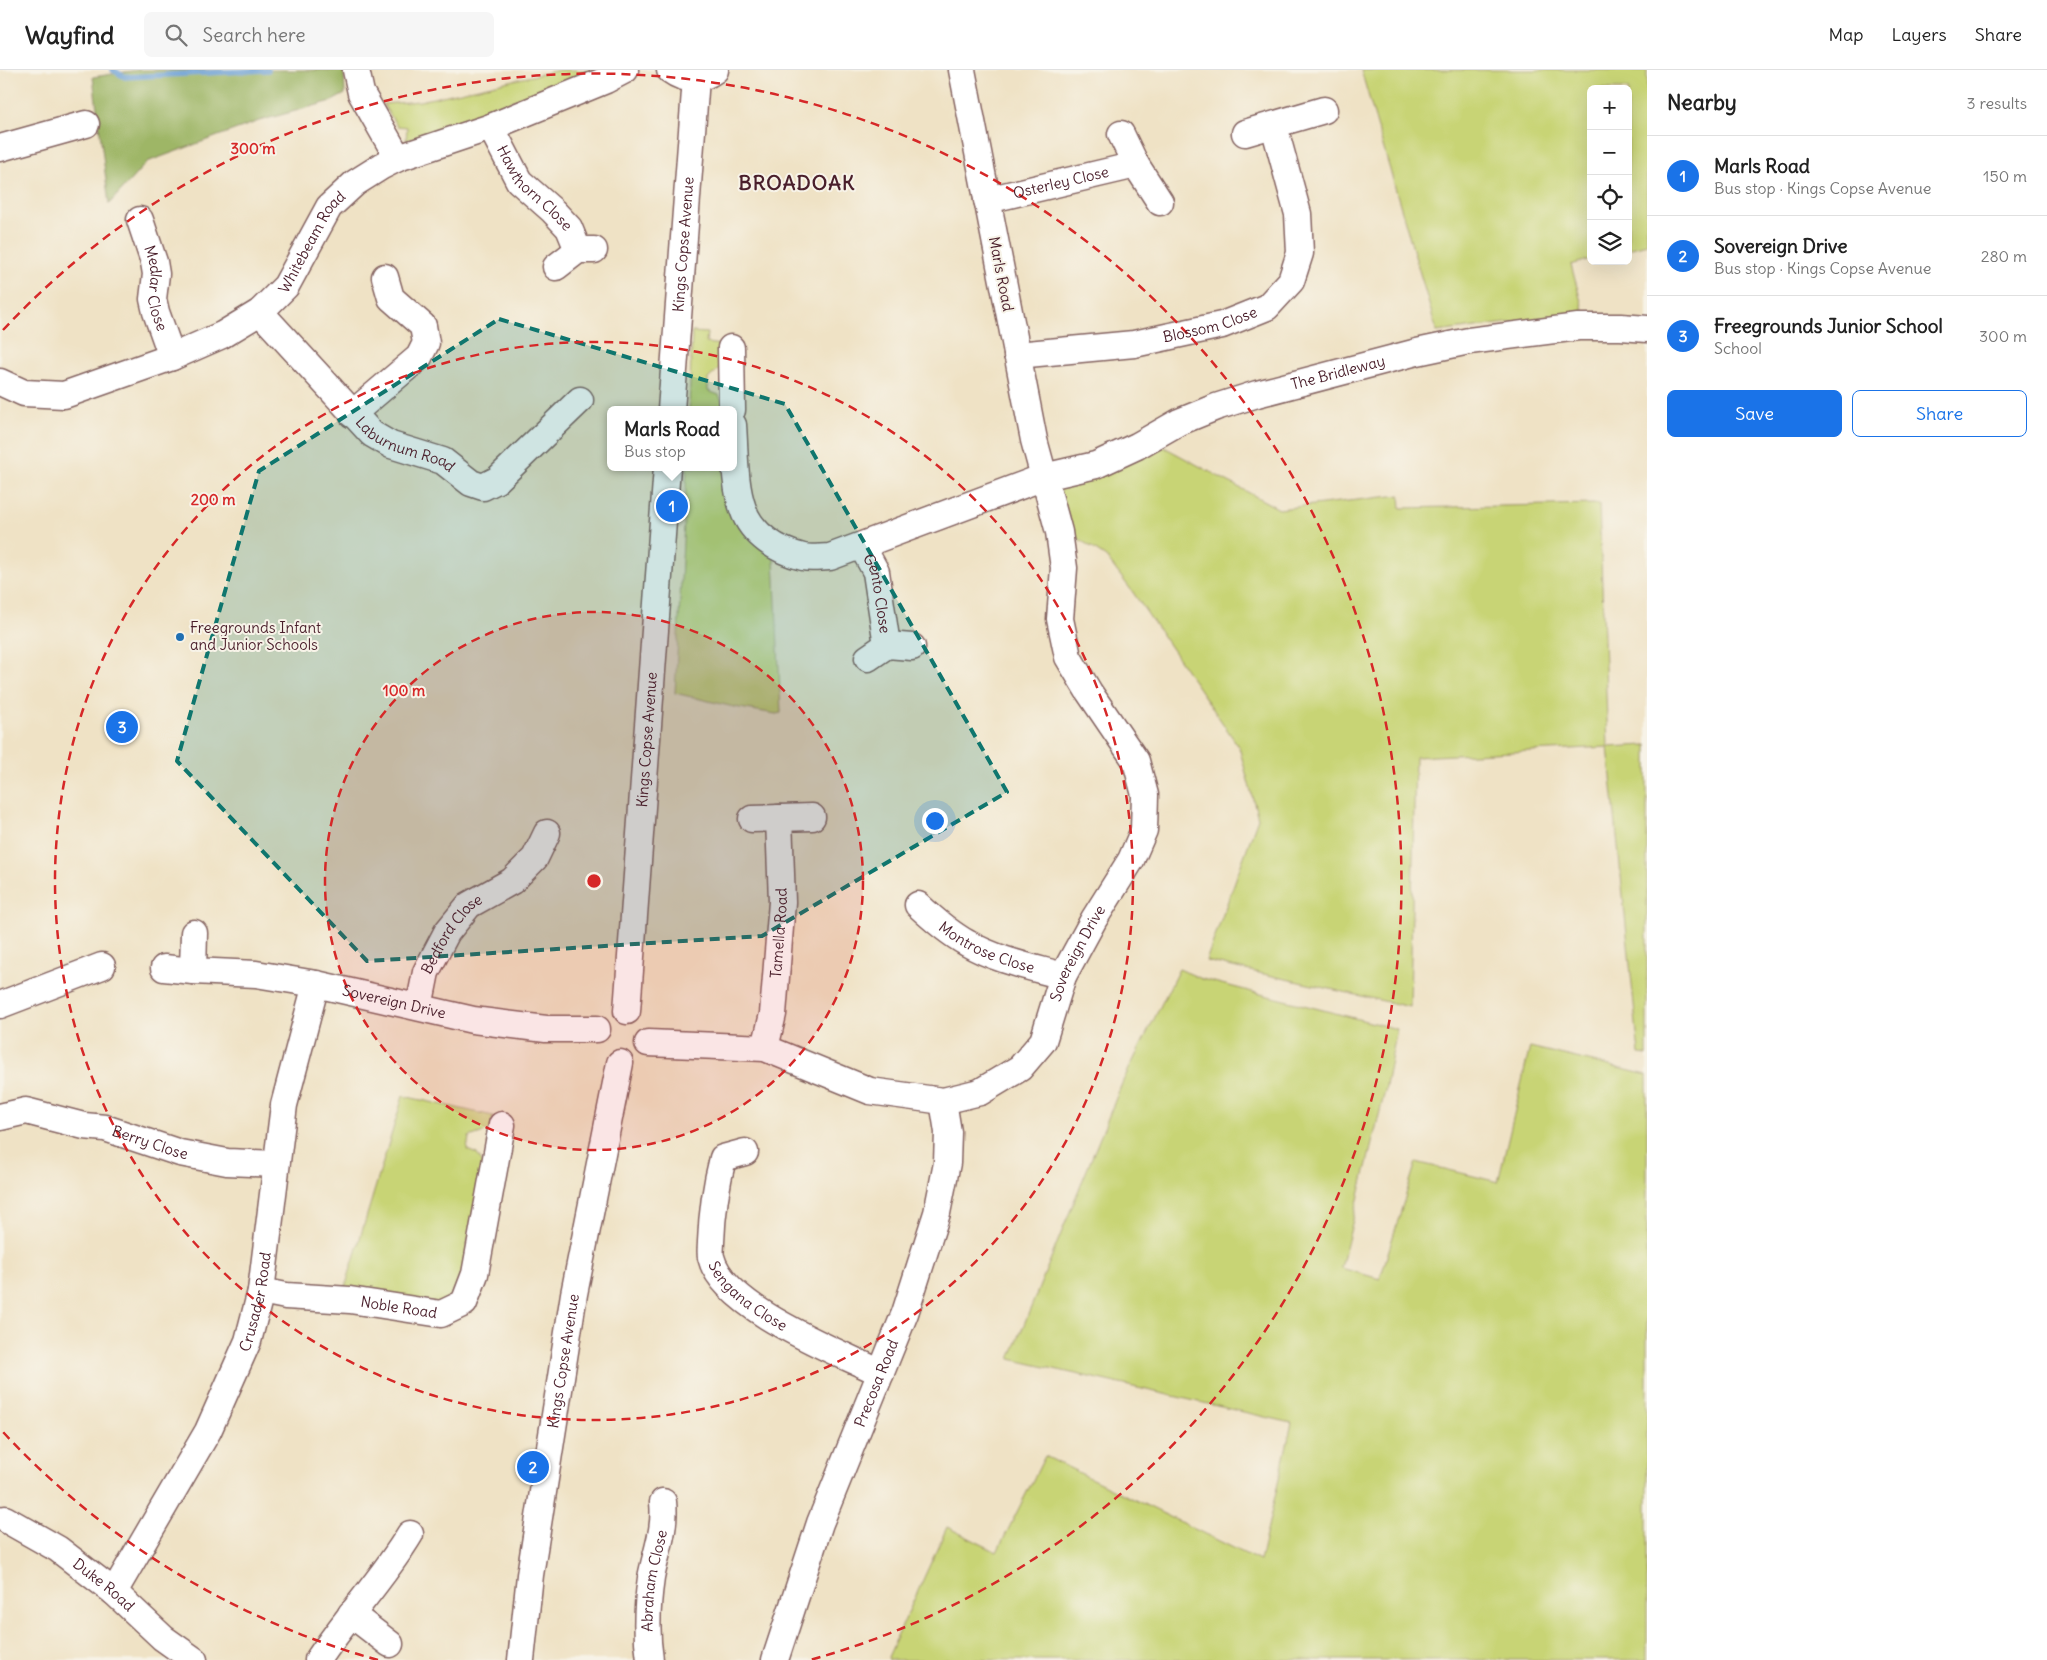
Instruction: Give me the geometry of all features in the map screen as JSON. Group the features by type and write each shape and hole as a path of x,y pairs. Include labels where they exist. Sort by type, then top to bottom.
{"street":[{"path":"356,70 361,93 398,158"},
{"name":"Whitebeam Road","path":"0,382 24,393 64,395 172,356 222,335 260,312 286,286 329,207 355,183 398,158 491,127 606,80 625,70"},
{"path":"670,70 687,78 706,74"},
{"name":"Marls Road","path":"962,70 1034,440 1044,477"},
{"name":"Kings Copse Avenue","path":"671,406 706,74"},
{"path":"1245,133 1324,110"},
{"name":"Blossom Close","path":"1017,355 1134,344 1222,325 1267,307 1290,281 1300,253 1298,214 1274,126"},
{"name":"Hawthorn Close","path":"491,127 519,182 553,211 586,250 556,267"},
{"path":"0,148 32,138 74,134"},
{"path":"1120,134 1136,165 1160,202"},
{"name":"Osterley Close","path":"987,200 1136,165"},
{"name":"Medlar Close","path":"140,220 154,262 156,274 153,299 156,312 172,356"},
{"path":"352,414 419,358 426,343 423,326 383,295"},
{"name":"Laburnum Road","path":"260,312 372,434 391,445 444,461 471,483 483,487 497,480 564,405"},
{"name":"The Bridleway","path":"1044,477 1096,465 1137,446 1179,422 1216,407 1417,352 1469,341 1559,329 1621,327 1647,329"},
{"path":"731,348 723,374 731,406"},
{"name":"Kings Copse Avenue","path":"627,1011 667,471"},
{"path":"736,471 743,509 757,532 777,548 805,557 830,557 1044,477"},
{"name":"Sovereign Drive","path":"648,1043 765,1048 870,1091 943,1100 980,1092 1020,1068 1043,1041 1063,976 1094,920 1131,860 1144,830 1145,795 1136,761 1088,692 1068,657 1060,619 1064,568 1059,532 1044,477"},
{"name":"Gento Close","path":"862,546 876,572 889,650"},
{"path":"752,819 812,817"},
{"name":"Tamella Road","path":"765,1048 773,1014 782,902 779,818"},
{"name":"Bedford Close","path":"419,1007 426,972 447,932 469,905 517,887 535,858 547,833"},
{"name":"Montrose Close","path":"918,904 939,925 968,944 1006,960 1063,976"},
{"path":"192,971 194,933"},
{"path":"0,1004 102,966"},
{"name":"Sovereign Drive","path":"164,968 256,974 316,984 473,1020 546,1029 597,1029"},
{"name":"Crusader Road","path":"114,1592 208,1432 248,1341 261,1291 284,1105 316,984"},
{"path":"627,1011 635,1014 646,1026 648,1043 638,1058 629,1062 611,1061 598,1048 595,1038 597,1029 605,1016 612,1012 627,1011"},
{"name":"Kings Copse Avenue","path":"521,1660 530,1575 574,1294 620,1063"},
{"name":"Precosa Road","path":"775,1660 820,1523 904,1313 937,1213 947,1163 948,1132 943,1100"},
{"name":"Berry Close","path":"0,1117 26,1101 84,1126 105,1128 180,1153 227,1162 276,1164"},
{"name":"Noble Road","path":"261,1291 286,1296 350,1300 441,1314 464,1304 476,1274 491,1139"},
{"name":"Sengana Close","path":"724,1152 718,1178 711,1257 723,1282 744,1301 793,1330 881,1373"},
{"name":"Abraham Close","path":"650,1660 648,1610 651,1578 665,1517 664,1502"},
{"name":"Duke Road","path":"5,1519 58,1549 114,1592 163,1638 194,1660"},
{"path":"318,1660 351,1614 393,1563 410,1534"},
{"path":"351,1614 390,1644"}],"highlighted area":[{"path":"499,319 785,404 1007,792 762,936 367,961 177,761 259,471"}],"green space":[{"path":"138,70 344,70 345,94 332,101 259,121 147,162 109,204 93,77"},
{"path":"559,70 594,70 406,141 407,127 397,126 383,104 420,101"},
{"path":"1361,70 1647,70 1647,244 1632,248 1632,85 1587,85 1587,260 1571,265 1584,313 1437,332"},
{"path":"692,332 707,333 706,343 722,345 724,364 708,379 708,391 719,395 724,406 689,406"},
{"path":"1164,447 1279,509 1400,495 1401,508 1599,504 1608,747 1415,757 1410,1007 1206,961 1258,818 1239,747 1132,591 1106,557 1076,537 1058,489"},
{"path":"687,471 732,471 774,559 781,713 776,714 734,707 675,693"},
{"path":"1647,745 1647,1055 1639,1054 1608,747"},
{"path":"1179,969 1202,979 1397,1029 1385,1091 1341,1268 1380,1279 1416,1162 1498,1182 1530,1047 1647,1075 1647,1660 889,1660 888,1657 947,1527 997,1552 1045,1456 1260,1561 1292,1423 1010,1359 1123,1081"},
{"path":"403,1096 493,1116 490,1130 469,1137 467,1150 477,1154 486,1169 480,1175 466,1252 469,1259 448,1305 344,1291"}],"waterway":[{"path":"113,70 125,77 268,70"}],"place":[{"name":"Marls Road","path":"672,506"},
{"name":"Freegrounds Infant and Junior Schools","path":"180,637"},
{"name":"Freegrounds Junior School","path":"122,727"},
{"name":"Sovereign Drive","path":"533,1467"}],"district":[{"name":"BROADOAK","path":"797,183"}]}
